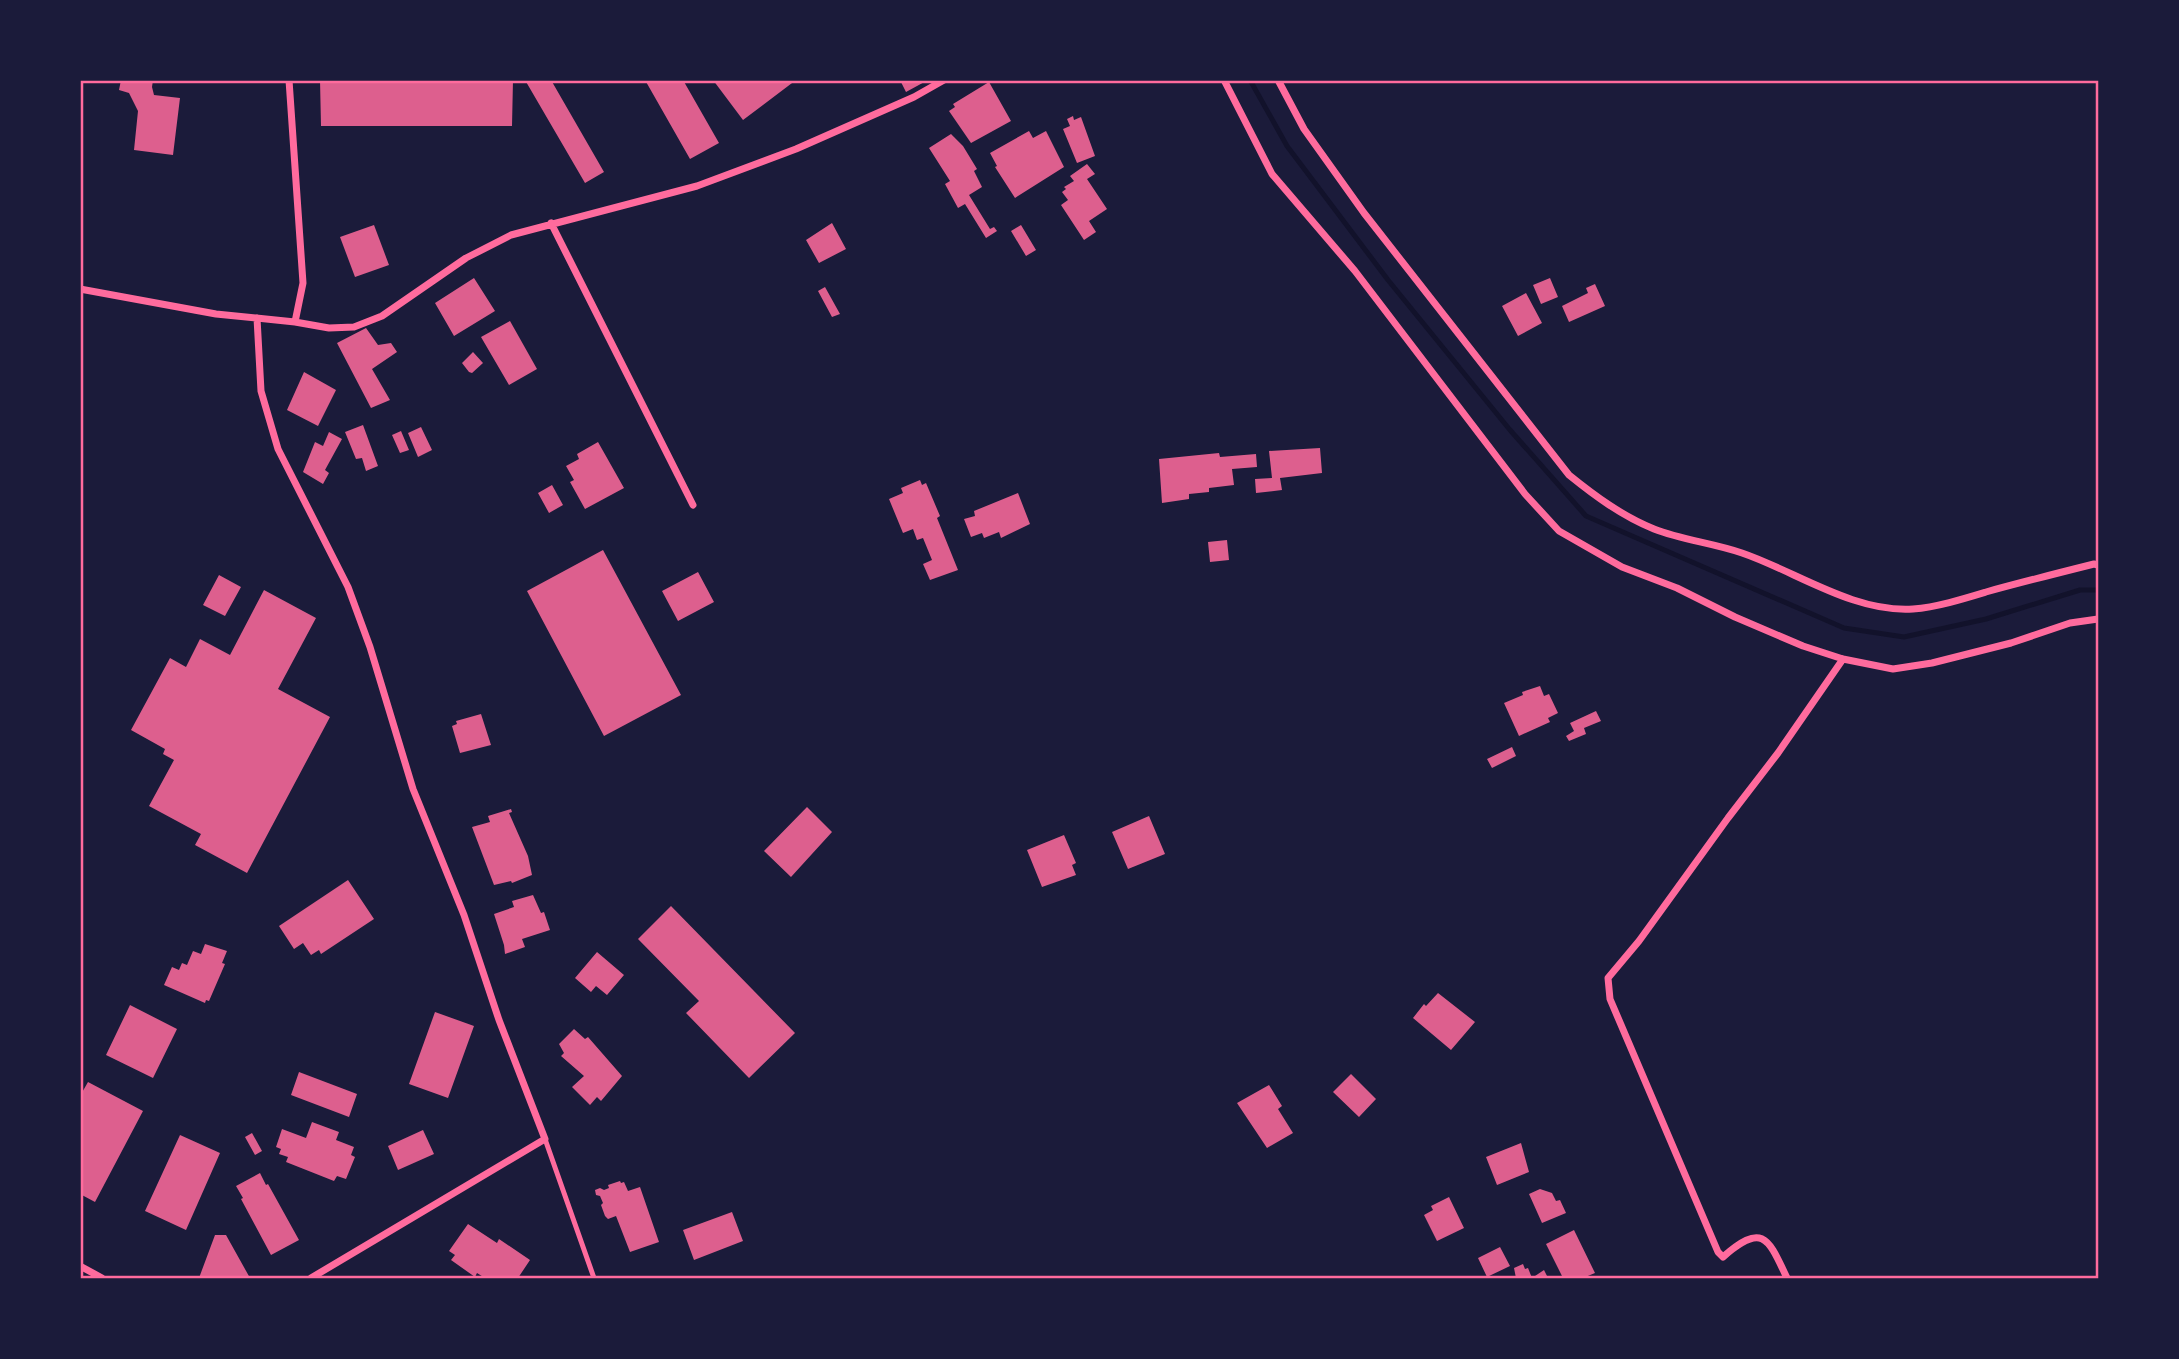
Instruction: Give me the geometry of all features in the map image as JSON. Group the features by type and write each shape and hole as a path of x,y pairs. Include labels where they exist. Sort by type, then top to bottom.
{"street":[{"path":"289,80 303,283 295,322"},
{"path":"80,289 216,314 329,328 354,327 382,316 466,258 511,235 697,186 807,144 904,102 944,80"},
{"path":"1224,80 1272,174 1355,271 1525,494 1559,531 1622,567 1677,588 1792,641 1843,659 1893,669 1932,663 2011,643 2070,623 2098,619"},
{"path":"1278,80 1304,129 1364,213 1569,475 1600,500 1656,529 1742,553 1820,588 1885,606 1912,609 2098,565"},
{"path":"551,223 693,505"},
{"path":"257,318 261,391 278,449 348,587 370,647 413,789 464,915 499,1020 545,1139 311,1279"},
{"path":"1787,1279 1766,1240 1755,1237 1740,1242 1723,1257 1718,1252 1610,999 1608,978 1639,942 1778,753 1843,659"},
{"path":"80,1266 102,1279"}],"lane":[{"path":"545,1139 594,1279"}],"building":[{"path":"121,80 153,80 154,95 180,98 173,155 134,150 138,111 129,93 119,90"},
{"path":"320,80 513,80 512,126 321,126"},
{"path":"525,80 551,80 604,172 585,183"},
{"path":"645,80 683,80 719,143 690,159"},
{"path":"713,80 796,80 743,120"},
{"path":"900,80 928,80 906,92"},
{"path":"989,82 1011,121 971,143 949,111 955,107 953,104"},
{"path":"1073,116 1074,120 1081,117 1095,156 1077,163 1063,129 1070,126 1067,119"},
{"path":"1029,131 1033,138 1046,131 1064,167 1015,198 995,167 997,166 990,153"},
{"path":"951,134 963,146 977,169 974,171 982,187 969,195 990,229 994,227 997,231 986,238 965,204 958,208 945,184 950,181 929,148"},
{"path":"1087,164 1095,174 1087,179 1107,209 1089,221 1096,232 1084,240 1061,205 1068,200 1062,192 1066,189 1064,187 1074,181 1070,176"},
{"path":"832,223 846,249 819,263 806,240"},
{"path":"374,225 389,265 355,277 340,237"},
{"path":"1021,225 1036,250 1026,256 1011,231"},
{"path":"474,278 495,311 454,336 435,303"},
{"path":"1550,278 1558,297 1541,304 1533,285"},
{"path":"1595,284 1605,306 1569,322 1562,306 1588,293 1586,288"},
{"path":"825,287 840,314 832,317 818,291"},
{"path":"1526,293 1542,323 1518,336 1502,306"},
{"path":"510,321 537,369 509,385 481,337"},
{"path":"366,328 378,345 391,343 397,352 372,369 390,400 371,408 337,343"},
{"path":"473,352 483,363 472,373 462,363"},
{"path":"304,372 336,390 318,426 287,410"},
{"path":"363,425 378,466 366,471 362,458 356,459 345,432"},
{"path":"421,427 432,450 418,457 408,433"},
{"path":"401,431 409,450 400,453 392,435"},
{"path":"329,432 342,439 325,470 329,473 323,484 303,472 315,442 323,446"},
{"path":"598,442 624,488 585,509 570,482 574,480 566,466 579,459 577,454"},
{"path":"1320,448 1322,473 1280,478 1282,490 1256,493 1255,479 1272,478 1269,451"},
{"path":"1219,453 1220,457 1256,454 1257,467 1232,469 1234,485 1209,488 1209,492 1189,494 1189,499 1162,503 1159,459"},
{"path":"920,480 922,485 926,483 940,516 937,518 958,570 930,580 923,564 932,560 923,538 917,540 913,529 903,533 889,499 903,493 901,488"},
{"path":"552,485 563,505 549,513 538,493"},
{"path":"1018,493 1030,524 1001,538 999,532 984,538 982,533 971,537 964,519 975,516 974,511"},
{"path":"1227,540 1229,560 1210,562 1208,542"},
{"path":"603,550 681,695 604,736 527,591"},
{"path":"698,572 714,602 678,621 662,591"},
{"path":"219,575 241,587 225,616 203,605"},
{"path":"264,590 316,618 278,689 330,717 247,873 195,845 201,834 149,806 174,760 163,754 165,749 131,730 170,658 186,667 200,639 230,655"},
{"path":"1540,686 1544,696 1549,694 1558,713 1548,718 1550,722 1519,736 1504,703 1523,695 1522,692"},
{"path":"1596,711 1601,721 1584,728 1586,734 1569,741 1566,736 1574,731 1570,723"},
{"path":"481,714 491,745 460,753 452,726 457,724 456,721"},
{"path":"1512,747 1516,756 1492,768 1487,759"},
{"path":"807,807 832,832 791,877 764,851"},
{"path":"511,809 512,812 509,813 528,856 532,875 512,883 494,885 472,827 490,822 488,816"},
{"path":"1149,816 1165,854 1128,869 1112,832"},
{"path":"1064,835 1076,863 1072,865 1076,875 1042,887 1027,850"},
{"path":"348,880 374,919 321,954 319,950 311,955 303,943 294,949 279,926"},
{"path":"533,895 541,913 544,912 550,930 522,939 525,947 505,954 494,914 514,907 512,901"},
{"path":"671,906 795,1033 749,1078 686,1013 699,1001 638,939"},
{"path":"205,944 227,951 222,963 225,964 209,1001 206,1000 205,1003 164,985 172,967 179,970 182,963 187,965 193,951 201,954"},
{"path":"597,952 624,975 607,995 596,986 591,992 575,978"},
{"path":"1438,993 1475,1022 1451,1050 1413,1018 1424,1004 1426,1006"},
{"path":"130,1005 177,1029 153,1078 106,1055"},
{"path":"435,1012 474,1026 448,1098 409,1084"},
{"path":"574,1029 585,1039 588,1037 622,1076 601,1101 597,1097 590,1105 572,1087 584,1076 561,1056 564,1053 559,1044"},
{"path":"299,1072 357,1094 349,1117 291,1095"},
{"path":"1351,1074 1376,1099 1359,1117 1333,1092"},
{"path":"88,1082 143,1111 95,1202 80,1194 80,1096"},
{"path":"1269,1085 1282,1106 1278,1109 1293,1133 1267,1148 1237,1103"},
{"path":"312,1122 339,1132 336,1140 354,1147 351,1155 355,1157 346,1179 337,1176 334,1181 286,1162 288,1157 279,1154 281,1149 276,1147 282,1129 306,1138"},
{"path":"423,1130 434,1154 398,1170 388,1146"},
{"path":"252,1133 262,1151 255,1155 245,1137"},
{"path":"180,1135 220,1153 186,1230 145,1211"},
{"path":"1521,1143 1529,1172 1497,1185 1486,1157"},
{"path":"260,1173 299,1240 271,1255 236,1186"},
{"path":"624,1182 628,1191 640,1187 659,1242 630,1252 616,1216 608,1219 605,1216 601,1205 603,1203 595,1190 604,1190 609,1188 608,1185"},
{"path":"1540,1189 1552,1193 1556,1201 1560,1200 1566,1213 1542,1223 1529,1194"},
{"path":"1449,1197 1464,1228 1437,1241 1424,1215 1433,1210 1431,1206"},
{"path":"732,1212 743,1241 694,1260 683,1230"},
{"path":"468,1224 497,1243 499,1239 530,1260 518,1278 485,1278 477,1273 475,1277 451,1260 455,1255 449,1251"},
{"path":"1574,1230 1595,1273 1583,1278 1563,1278 1546,1244"},
{"path":"215,1235 226,1235 250,1278 199,1278"},
{"path":"1500,1247 1510,1266 1487,1277 1478,1258"},
{"path":"1523,1264 1532,1278 1516,1278 1514,1268"},
{"path":"1544,1270 1548,1278 1532,1278"}],"waterway":[{"path":"1250,80 1287,146 1388,280 1510,430 1586,516 1844,628 1904,637 1986,619 2080,590 2098,590"}]}
